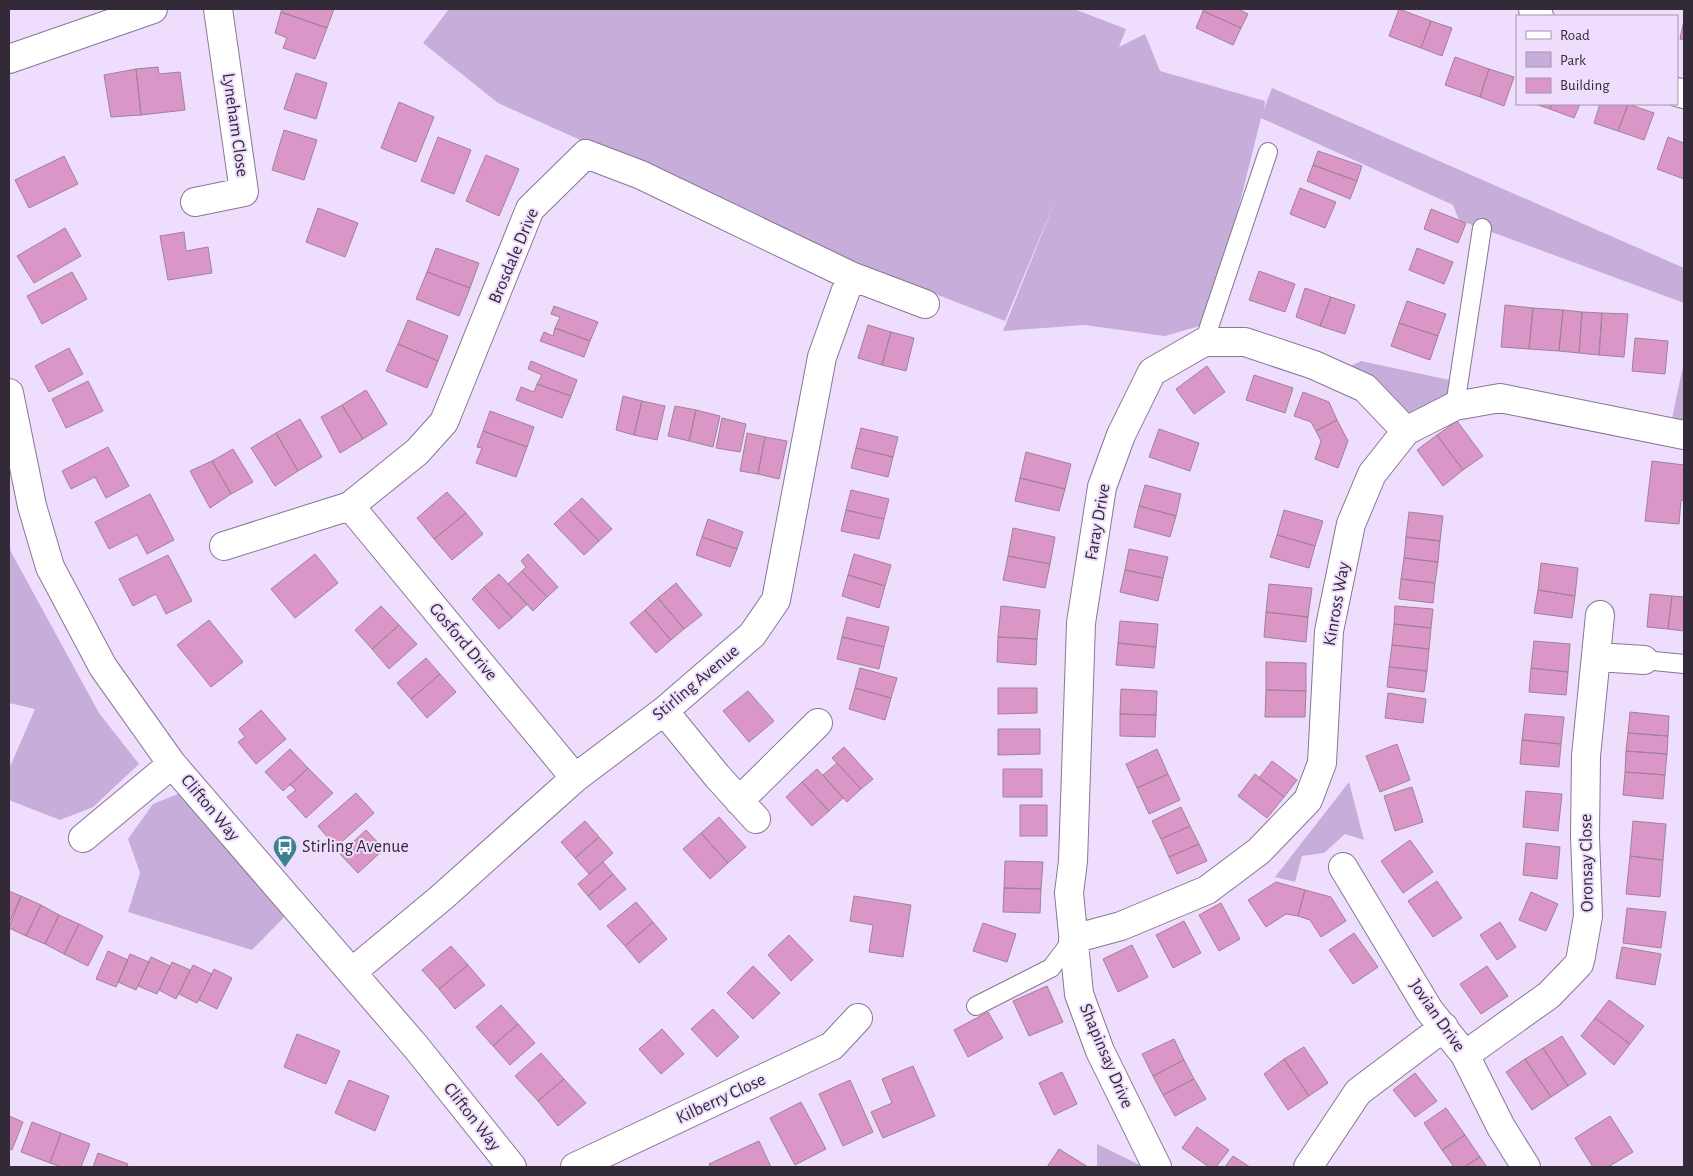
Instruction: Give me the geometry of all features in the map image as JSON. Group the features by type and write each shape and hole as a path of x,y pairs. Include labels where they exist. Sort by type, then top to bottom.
{"street":[{"path":"9,59 153,9"},
{"name":"Lyneham Close","path":"195,202 244,192 218,9"},
{"name":"Brosdale Drive","path":"224,546 350,506 417,452 444,422 530,209 586,154 641,175 851,276 925,304"},
{"name":"Stirling Avenue","path":"352,972 441,898 575,778 664,711 752,635 776,600 822,357 851,276"},
{"name":"Faray Drive","path":"1073,939 1069,893 1073,861 1081,623 1102,487 1121,435 1152,372 1204,342 1244,342 1334,374 1365,388 1406,431"},
{"name":"Clifton Way","path":"9,393 32,506 50,566 103,667 172,764 352,972 446,1084 512,1167"},
{"name":"Kinross Way","path":"1073,939 1121,926 1207,890 1259,851 1308,800 1322,764 1329,630 1352,524 1372,474 1406,431 1455,406 1500,398 1684,436"},
{"name":"Gosford Drive","path":"350,506 575,778"},
{"name":"Oronsay Close","path":"1465,1055 1549,995 1579,964 1582,956 1588,916 1586,756 1600,615"},
{"path":"1596,657 1644,660"},
{"path":"664,711 748,810 818,723"},
{"path":"83,838 172,764"},
{"name":"Jovian Drive","path":"1343,867 1429,1010 1465,1055 1501,1127 1526,1167"},
{"name":"Shapinsay Drive","path":"1073,939 1079,994 1100,1051 1157,1167"},
{"name":"Kilberry Close","path":"575,1167 832,1046 858,1018"},
{"path":"1308,1167 1358,1092 1444,1027"}],"lane":[{"path":"1204,342 1268,152"},
{"path":"1455,406 1482,228"},
{"path":"1644,660 1684,664"},
{"path":"976,1006 1051,968 1073,939"}],"green space":[{"path":"449,9 1074,9 1126,29 1119,47 1145,34 1160,71 1265,101 1264,109 1272,88 1684,268 1684,303 1459,220 1453,205 1261,118 1210,323 1165,336 1084,325 1003,331 1058,194 1005,321 845,259 498,103 423,43"},
{"path":"1361,361 1459,382 1455,406 1406,431 1334,374"},
{"path":"1684,361 1684,433 1669,433"},
{"path":"9,544 11,552 99,713 139,764 93,807 60,820 9,800 9,769 35,709 9,703"},
{"path":"1349,782 1364,840 1345,834 1324,853 1302,856 1295,882 1275,877"},
{"path":"193,788 294,907 252,950 128,912 140,873 128,839 153,804"},
{"path":"1097,1144 1144,1167 1097,1167"}],"building":[{"path":"282,9 334,9 327,28 281,12"},
{"path":"1204,9 1238,9 1248,14 1241,28 1203,11"},
{"path":"1399,9 1431,21 1421,48 1389,36"},
{"path":"1203,11 1241,28 1233,45 1196,28"},
{"path":"281,12 327,28 315,59 283,48 287,38 275,33"},
{"path":"1684,20 1684,40 1680,39"},
{"path":"1431,21 1452,28 1442,56 1421,48"},
{"path":"1455,57 1489,69 1480,97 1445,85"},
{"path":"158,67 159,74 180,72 185,110 141,115 136,69"},
{"path":"136,69 141,115 111,117 104,75"},
{"path":"1489,69 1514,77 1504,106 1480,97"},
{"path":"296,73 327,83 316,119 284,109"},
{"path":"399,102 434,117 416,162 381,148"},
{"path":"1538,105 1552,105 1550,109"},
{"path":"1552,105 1580,105 1574,118 1550,109"},
{"path":"1600,105 1628,105 1618,131 1594,123"},
{"path":"1628,105 1654,113 1644,140 1618,131"},
{"path":"284,130 317,140 304,180 272,170"},
{"path":"438,137 471,150 454,194 421,181"},
{"path":"1668,137 1684,143 1684,179 1657,169"},
{"path":"1318,151 1362,166 1357,181 1313,165"},
{"path":"486,155 519,169 499,216 466,201"},
{"path":"64,156 78,184 29,208 15,180"},
{"path":"1313,165 1357,181 1350,199 1307,181"},
{"path":"1300,188 1336,202 1325,228 1290,214"},
{"path":"318,208 358,223 345,257 306,242"},
{"path":"1431,209 1466,223 1458,243 1424,229"},
{"path":"65,228 81,256 34,283 17,256"},
{"path":"184,232 186,251 208,247 212,273 168,280 160,236"},
{"path":"436,248 479,263 470,288 427,272"},
{"path":"1417,248 1453,262 1444,284 1409,270"},
{"path":"1259,271 1295,284 1285,312 1249,300"},
{"path":"72,272 87,299 42,324 27,296"},
{"path":"427,272 470,288 459,316 416,299"},
{"path":"1305,288 1331,297 1320,326 1296,317"},
{"path":"1331,297 1355,305 1345,334 1320,326"},
{"path":"1407,301 1446,314 1438,336 1399,323"},
{"path":"1505,305 1533,308 1529,349 1501,347"},
{"path":"554,306 598,322 590,341 555,328 560,317 551,314"},
{"path":"1533,308 1563,310 1559,351 1529,349"},
{"path":"1563,310 1582,312 1579,353 1559,351"},
{"path":"1582,312 1602,313 1599,355 1579,353"},
{"path":"1602,313 1628,314 1624,357 1599,355"},
{"path":"408,320 448,336 438,361 398,344"},
{"path":"1399,323 1438,336 1430,360 1391,346"},
{"path":"868,325 891,332 882,365 858,358"},
{"path":"555,328 590,341 584,357 540,341 544,332 553,336"},
{"path":"891,332 914,338 906,371 882,365"},
{"path":"1635,338 1668,341 1665,374 1632,371"},
{"path":"398,344 438,361 427,388 386,371"},
{"path":"69,348 83,374 49,392 35,366"},
{"path":"531,361 577,380 571,396 537,384 542,375 528,369"},
{"path":"1207,366 1225,392 1194,414 1176,389"},
{"path":"1254,375 1293,388 1285,413 1246,400"},
{"path":"88,381 103,411 66,428 52,399"},
{"path":"537,384 571,396 562,418 516,400 521,387 534,392"},
{"path":"366,390 387,424 363,439 342,405"},
{"path":"1303,392 1329,402 1337,420 1316,431 1311,422 1294,416"},
{"path":"623,396 642,401 634,435 616,430"},
{"path":"642,401 665,406 657,440 634,435"},
{"path":"342,405 363,439 340,453 321,417"},
{"path":"675,406 696,410 689,441 668,436"},
{"path":"696,410 720,416 713,447 689,441"},
{"path":"490,411 534,427 527,447 483,431"},
{"path":"722,418 746,424 740,452 716,448"},
{"path":"300,419 322,457 298,471 276,433"},
{"path":"1337,420 1348,441 1338,468 1315,459 1321,441 1316,431"},
{"path":"1457,421 1483,456 1463,470 1437,435"},
{"path":"861,428 898,437 893,457 856,448"},
{"path":"1159,429 1199,443 1190,471 1149,457"},
{"path":"483,431 527,447 516,477 476,463 482,448 477,447"},
{"path":"276,433 298,471 275,486 251,448"},
{"path":"747,433 765,437 758,474 740,471"},
{"path":"1437,435 1463,470 1443,486 1417,450"},
{"path":"765,437 787,441 779,479 758,474"},
{"path":"108,447 129,486 106,498 95,477 71,489 62,471"},
{"path":"856,448 893,457 888,477 851,468"},
{"path":"233,449 253,482 231,494 212,461"},
{"path":"1026,452 1071,464 1065,489 1020,478"},
{"path":"212,461 231,494 210,508 190,471"},
{"path":"1652,461 1684,465 1684,500 1681,500 1679,524 1645,521"},
{"path":"1020,478 1065,489 1059,511 1015,501"},
{"path":"1145,485 1181,494 1176,516 1139,506"},
{"path":"851,490 889,499 884,519 846,510"},
{"path":"447,492 466,513 434,539 417,518"},
{"path":"150,494 174,540 147,554 137,535 109,549 95,522"},
{"path":"582,498 612,529 599,541 569,510"},
{"path":"1139,506 1176,516 1170,537 1134,527"},
{"path":"569,510 599,541 584,555 554,524"},
{"path":"846,510 884,519 879,539 841,531"},
{"path":"1284,510 1323,521 1315,546 1277,535"},
{"path":"1409,512 1443,516 1440,541 1406,537"},
{"path":"466,513 483,534 452,560 434,539"},
{"path":"708,519 743,532 737,549 702,537"},
{"path":"1013,528 1055,537 1050,564 1008,556"},
{"path":"1277,535 1315,546 1309,568 1270,557"},
{"path":"702,537 737,549 730,567 696,555"},
{"path":"1406,537 1440,541 1438,562 1404,558"},
{"path":"1129,549 1168,557 1163,578 1125,570"},
{"path":"315,554 338,583 295,618 271,589"},
{"path":"528,554 558,587 547,597 522,571 526,567 521,561"},
{"path":"854,554 891,565 885,586 848,575"},
{"path":"168,555 192,601 166,614 156,594 133,606 119,579"},
{"path":"1008,556 1050,564 1045,588 1003,580"},
{"path":"1404,558 1438,562 1435,583 1401,579"},
{"path":"1541,563 1578,568 1575,596 1538,590"},
{"path":"1125,570 1163,578 1158,601 1120,592"},
{"path":"522,571 547,597 533,611 508,584"},
{"path":"499,574 527,604 512,618 484,587"},
{"path":"848,575 885,586 879,608 842,596"},
{"path":"1401,579 1435,583 1433,603 1399,599"},
{"path":"676,583 702,615 684,629 658,598"},
{"path":"1269,584 1312,588 1308,617 1266,612"},
{"path":"484,587 512,618 499,629 472,599"},
{"path":"1538,590 1575,596 1572,618 1534,613"},
{"path":"1650,594 1672,596 1668,629 1647,627"},
{"path":"1672,596 1684,597 1684,631 1668,629"},
{"path":"658,598 684,629 671,640 645,610"},
{"path":"381,606 399,625 372,649 355,630"},
{"path":"1001,606 1040,610 1037,639 998,637"},
{"path":"1395,606 1433,609 1431,628 1394,624"},
{"path":"645,610 671,640 656,653 630,623"},
{"path":"1266,612 1308,617 1306,642 1264,637"},
{"path":"847,617 889,627 884,647 842,637"},
{"path":"209,620 243,662 211,687 177,645"},
{"path":"1120,621 1158,624 1156,647 1118,643"},
{"path":"1394,624 1431,628 1429,649 1392,645"},
{"path":"399,625 417,644 389,669 372,649"},
{"path":"842,637 884,647 879,669 837,659"},
{"path":"998,637 1037,639 1036,665 997,662"},
{"path":"1534,641 1570,644 1568,672 1531,668"},
{"path":"1118,643 1156,647 1154,668 1116,665"},
{"path":"1392,645 1429,649 1427,671 1389,667"},
{"path":"426,658 440,674 411,699 397,683"},
{"path":"1266,662 1306,663 1306,691 1266,690"},
{"path":"1389,667 1427,671 1424,692 1387,687"},
{"path":"860,668 897,678 891,698 855,688"},
{"path":"1531,668 1568,672 1566,695 1529,692"},
{"path":"440,674 456,692 427,718 411,699"},
{"path":"855,688 891,698 885,720 849,709"},
{"path":"998,688 1037,688 1037,713 998,714"},
{"path":"1121,689 1157,691 1156,715 1120,714"},
{"path":"1266,690 1306,691 1305,717 1265,717"},
{"path":"748,691 774,721 749,742 723,711"},
{"path":"1388,693 1426,699 1423,723 1385,718"},
{"path":"261,710 286,739 256,764 238,742 245,737 239,729"},
{"path":"1630,712 1669,716 1668,736 1628,733"},
{"path":"1120,714 1156,715 1155,737 1120,736"},
{"path":"1525,714 1564,717 1561,744 1522,740"},
{"path":"998,729 1040,729 1040,754 998,755"},
{"path":"1628,733 1668,736 1667,754 1626,751"},
{"path":"1522,740 1561,744 1559,767 1520,764"},
{"path":"1397,744 1410,780 1380,792 1366,756"},
{"path":"844,747 873,779 861,789 832,758"},
{"path":"290,749 308,768 283,791 265,772"},
{"path":"1157,749 1168,774 1137,788 1126,764"},
{"path":"1626,751 1667,754 1665,775 1625,772"},
{"path":"1272,761 1297,780 1284,797 1259,778"},
{"path":"837,763 861,789 847,802 823,775"},
{"path":"308,768 333,793 306,818 287,797 296,790 290,785"},
{"path":"817,769 843,798 829,811 802,782"},
{"path":"1003,769 1042,769 1042,797 1003,797"},
{"path":"1625,772 1665,775 1663,799 1623,795"},
{"path":"1168,774 1180,800 1149,814 1137,788"},
{"path":"1255,774 1284,797 1267,818 1238,796"},
{"path":"802,782 829,811 812,826 786,797"},
{"path":"1412,787 1423,822 1395,831 1384,796"},
{"path":"1526,791 1562,794 1558,831 1523,827"},
{"path":"356,793 374,813 336,847 318,826"},
{"path":"1020,805 1047,805 1047,836 1020,836"},
{"path":"1181,807 1190,826 1161,839 1152,821"},
{"path":"719,817 746,847 728,863 701,833"},
{"path":"585,821 599,837 575,858 561,842"},
{"path":"1633,821 1666,824 1663,860 1630,856"},
{"path":"1190,826 1199,844 1169,857 1161,839"},
{"path":"366,830 384,849 358,873 340,854"},
{"path":"701,833 728,863 710,879 683,849"},
{"path":"599,837 613,853 589,874 575,858"},
{"path":"1410,840 1433,872 1403,893 1381,861"},
{"path":"1526,843 1560,847 1557,879 1523,875"},
{"path":"1199,844 1207,861 1177,874 1169,857"},
{"path":"1630,856 1663,860 1660,897 1626,894"},
{"path":"1005,861 1043,862 1041,889 1004,888"},
{"path":"603,862 613,874 588,896 578,884"},
{"path":"613,874 626,889 600,910 588,896"},
{"path":"1437,881 1462,918 1433,937 1408,901"},
{"path":"1276,882 1305,890 1298,916 1286,914 1266,927 1248,900"},
{"path":"1004,888 1041,889 1040,913 1003,912"},
{"path":"1305,890 1331,897 1346,921 1321,937 1310,920 1298,916"},
{"path":"9,891 21,896 9,923"},
{"path":"1531,892 1558,904 1546,931 1519,920"},
{"path":"21,896 41,905 26,936 9,928"},
{"path":"854,896 911,905 903,957 869,952 873,925 850,921"},
{"path":"636,902 653,922 625,946 607,926"},
{"path":"1221,903 1240,939 1219,951 1199,915"},
{"path":"41,905 59,915 45,944 26,936"},
{"path":"1627,908 1666,912 1661,948 1623,943"},
{"path":"59,915 79,924 64,954 45,944"},
{"path":"1184,921 1201,953 1173,968 1156,935"},
{"path":"653,922 667,939 639,963 625,946"},
{"path":"1500,922 1516,947 1497,960 1480,935"},
{"path":"983,923 1016,934 1007,962 973,951"},
{"path":"79,924 103,936 88,966 64,954"},
{"path":"1354,933 1378,967 1353,984 1329,950"},
{"path":"789,935 813,960 791,981 768,955"},
{"path":"1132,945 1148,977 1118,992 1103,959"},
{"path":"451,946 468,965 439,989 422,970"},
{"path":"1622,947 1661,954 1655,985 1616,978"},
{"path":"108,951 128,960 116,987 96,979"},
{"path":"130,954 149,962 136,990 118,982"},
{"path":"151,957 170,966 157,994 138,986"},
{"path":"172,962 190,970 176,999 159,990"},
{"path":"193,965 212,974 197,1003 179,994"},
{"path":"468,965 485,985 455,1009 439,989"},
{"path":"753,966 780,993 753,1019 727,993"},
{"path":"1487,966 1508,996 1481,1014 1460,984"},
{"path":"214,969 232,978 217,1009 199,1000"},
{"path":"1047,986 1063,1022 1029,1036 1013,1001"},
{"path":"1609,1000 1644,1026 1630,1044 1595,1018"},
{"path":"501,1005 518,1024 493,1046 476,1027"},
{"path":"713,1009 739,1037 717,1057 691,1029"},
{"path":"988,1012 1003,1038 968,1057 954,1030"},
{"path":"1595,1018 1630,1044 1614,1065 1581,1036"},
{"path":"518,1024 535,1043 510,1065 493,1046"},
{"path":"662,1029 684,1054 661,1074 639,1049"},
{"path":"297,1034 340,1051 326,1084 284,1067"},
{"path":"1562,1036 1586,1074 1568,1086 1543,1048"},
{"path":"1174,1039 1184,1060 1153,1076 1142,1054"},
{"path":"1304,1047 1328,1083 1309,1096 1284,1059"},
{"path":"1543,1048 1568,1086 1551,1097 1525,1059"},
{"path":"541,1053 564,1079 538,1101 515,1076"},
{"path":"1284,1059 1309,1096 1288,1110 1264,1074"},
{"path":"1525,1059 1551,1097 1532,1110 1506,1072"},
{"path":"1184,1060 1194,1079 1163,1095 1153,1076"},
{"path":"913,1066 935,1116 883,1138 871,1112 892,1103 882,1079"},
{"path":"1062,1072 1077,1104 1054,1115 1039,1083"},
{"path":"1415,1073 1437,1101 1415,1117 1393,1090"},
{"path":"564,1079 586,1103 558,1126 538,1101"},
{"path":"1194,1079 1206,1099 1175,1116 1163,1095"},
{"path":"349,1080 389,1096 375,1131 335,1113"},
{"path":"850,1080 873,1132 843,1146 819,1094"},
{"path":"801,1102 826,1149 795,1165 770,1118"},
{"path":"1446,1108 1465,1135 1442,1150 1424,1123"},
{"path":"9,1116 23,1122 12,1150 9,1148"},
{"path":"1610,1116 1633,1152 1608,1167 1593,1167 1575,1138"},
{"path":"32,1122 61,1133 50,1163 21,1152"},
{"path":"1197,1127 1229,1150 1216,1167 1209,1167 1182,1148"},
{"path":"61,1133 90,1144 81,1167 62,1167 50,1163"},
{"path":"1465,1135 1480,1157 1464,1167 1454,1167 1442,1150"},
{"path":"759,1141 771,1167 711,1167 709,1164"},
{"path":"1059,1149 1088,1167 1047,1167"},
{"path":"98,1153 128,1164 127,1167 93,1167"},
{"path":"1233,1156 1250,1167 1225,1167"},
{"path":"1480,1157 1487,1167 1464,1167"}],"place":[{"name":"Stirling Avenue","path":"285,868"}]}
